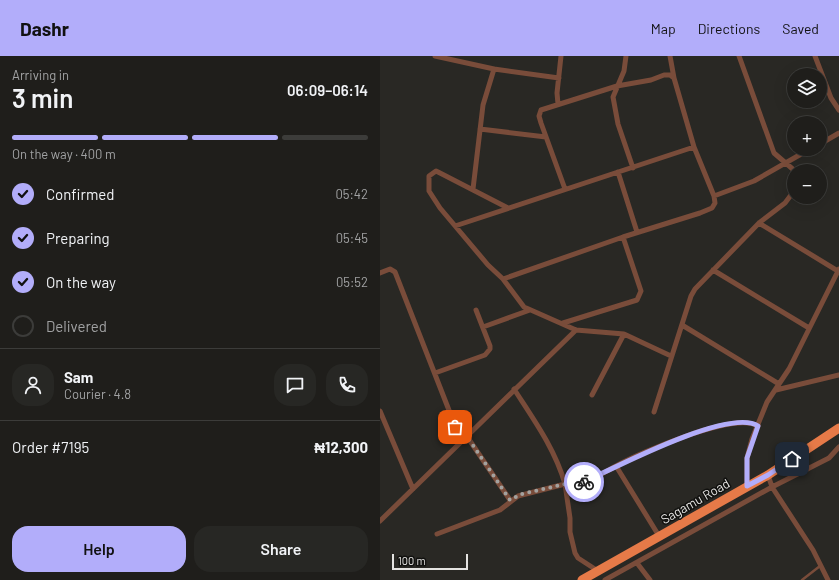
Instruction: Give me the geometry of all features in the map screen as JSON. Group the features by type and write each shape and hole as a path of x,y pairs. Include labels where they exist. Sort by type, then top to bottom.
{"highway":[{"name":"Sagamu Road","path":"582,580 768,475 839,428"}],"street":[{"path":"435,56 494,69 559,78"},
{"path":"558,104 561,56"},
{"path":"626,56 624,71 613,98 618,124 633,168"},
{"path":"503,280 637,232 712,208 715,203 714,196 694,147 674,78 670,56"},
{"path":"739,56 774,153 786,163"},
{"path":"815,56 831,98 839,110"},
{"path":"473,189 483,105 494,69"},
{"path":"565,189 546,137 539,112 558,104 617,86 651,80 664,75 670,75 674,78"},
{"path":"480,129 546,137"},
{"path":"827,140 839,133"},
{"path":"455,226 694,147"},
{"path":"714,196 754,181 798,156"},
{"path":"508,208 436,171 429,176 429,191 440,208 503,280 519,302 530,310 576,330 624,334 671,356"},
{"path":"618,172 637,232"},
{"path":"654,412 691,296 713,270 759,223 787,200"},
{"path":"747,486 747,458 767,402 789,369 838,270 759,223"},
{"path":"562,323 637,300 640,296 641,292 623,237"},
{"path":"380,273 390,269 395,272 461,441"},
{"path":"713,270 809,328"},
{"path":"435,373 488,353 490,346 476,310"},
{"path":"483,327 530,310"},
{"path":"682,325 779,384"},
{"path":"380,521 466,435 576,330"},
{"path":"592,395 624,334"},
{"path":"776,390 839,375"},
{"path":"514,389 548,443 560,467 565,484 570,518 570,532 575,553 578,558 598,571"},
{"path":"380,411 413,489"},
{"path":"437,534 500,510 510,500 522,494 565,484 571,486 582,483 616,466 669,443 725,424 747,422 758,426"},
{"path":"466,435 510,500"},
{"path":"605,580 772,487 829,458 839,447"},
{"path":"616,466 659,536"},
{"path":"768,475 772,487 805,538 828,580"},
{"path":"637,563 650,580"}],"lane":[{"path":"802,580 820,565"}],"way so far":[{"path":"455,427 461,441 466,435 510,500 522,494 565,484 571,486 584,482"}],"route":[{"path":"584,482 669,443 711,428 736,422 753,423 758,426 752,439 747,458 747,486 768,475 792,459"}]}
